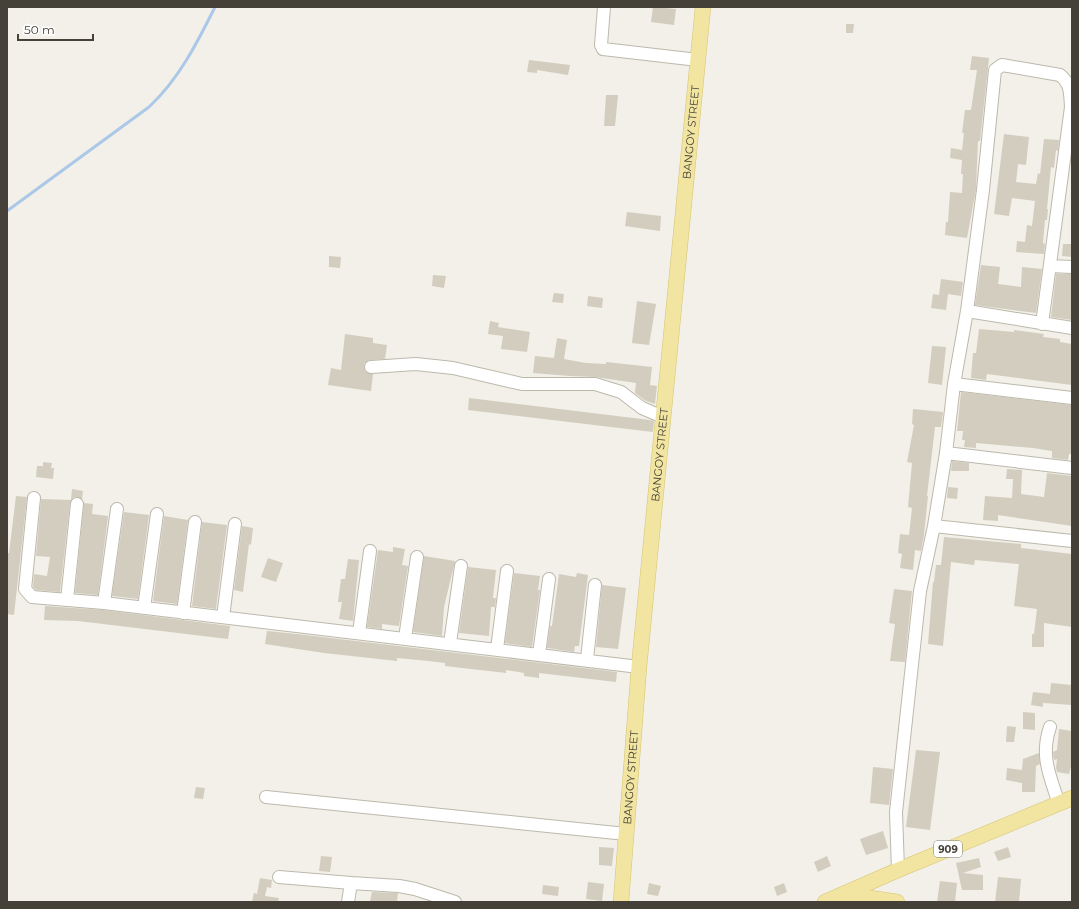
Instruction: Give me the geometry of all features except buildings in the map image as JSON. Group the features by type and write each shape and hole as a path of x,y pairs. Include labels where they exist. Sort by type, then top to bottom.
{"main road":[{"name":"BANGOY STREET","path":"621,902 639,667 703,7"},
{"name":"909","path":"825,902 1065,801"},
{"path":"843,894 868,900 898,902"}],"street":[{"path":"604,7 601,45 603,49 698,60"},
{"path":"898,870 896,819 898,784 920,591 934,526 946,453 954,384 967,311 983,190 995,70 999,66 1060,75 1066,80 1070,88 1071,107 1042,324"},
{"path":"1050,266 1072,267"},
{"path":"967,311 1072,328"},
{"path":"371,367 416,364 453,368 522,384 595,384 621,392 642,408 664,417"},
{"path":"954,384 1072,398"},
{"path":"946,453 1072,468"},
{"path":"34,498 25,589 32,597 183,612 587,659 639,667"},
{"path":"67,600 77,504"},
{"path":"104,603 116,509"},
{"path":"144,608 157,514"},
{"path":"183,612 195,522"},
{"path":"223,617 234,524"},
{"path":"934,526 1072,541"},
{"path":"359,633 370,550"},
{"path":"405,638 417,557"},
{"path":"450,644 461,566"},
{"path":"497,649 506,570"},
{"path":"540,654 549,579"},
{"path":"587,659 595,585"},
{"path":"1050,727 1046,742 1045,757 1065,801"},
{"path":"266,796 626,834"},
{"path":"279,877 399,886 415,889 455,902"},
{"path":"348,902 351,882"}],"waterway":[{"path":"7,211 149,107 160,96 178,73 194,47 215,7"}]}
